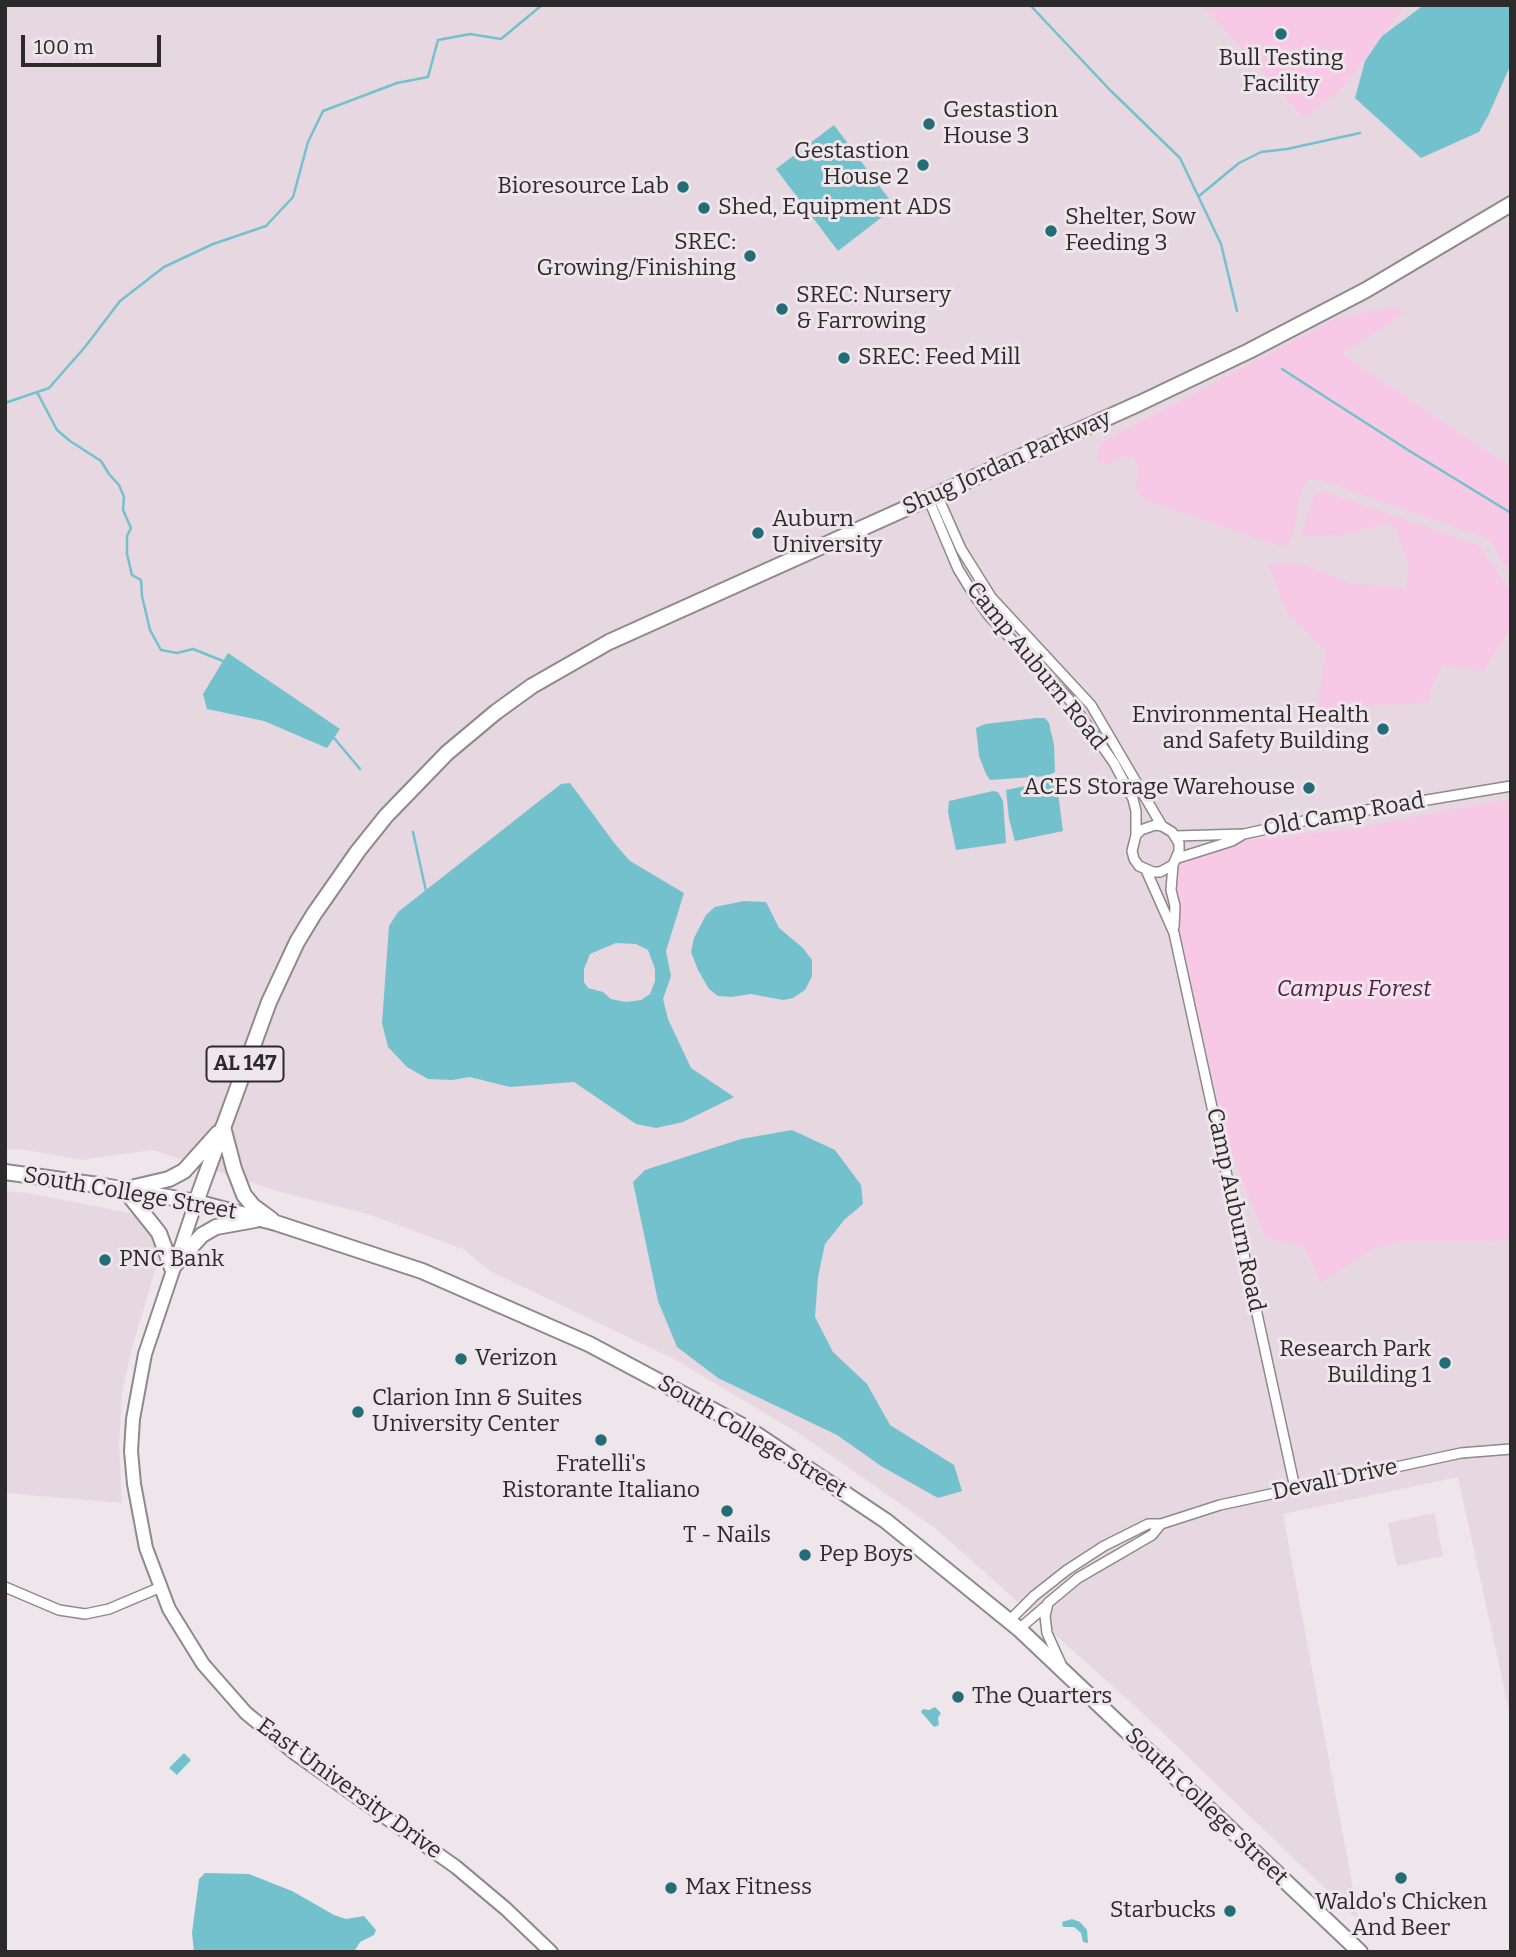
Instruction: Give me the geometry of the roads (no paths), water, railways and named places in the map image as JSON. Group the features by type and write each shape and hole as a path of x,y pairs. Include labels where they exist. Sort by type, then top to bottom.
{"main road":[{"name":"Shug Jordan Parkway","path":"197,1202 277,982 314,914 386,816 447,753 496,712 579,657 1249,351 1366,290 1511,204"},
{"path":"223,1127 184,1171 155,1184 124,1189 159,1233 173,1268 202,1235 216,1227 258,1219"},
{"path":"223,1127 244,1195 253,1206 275,1223"},
{"name":"South College Street","path":"5,1172 197,1202 275,1223 422,1271 589,1344 750,1430 886,1521 1014,1625 1360,1952"},
{"name":"East University Drive","path":"197,1202 145,1354 137,1386 131,1451 146,1548 169,1608 203,1664 246,1713 296,1754 456,1867 551,1952"}],"street":[{"name":"Camp Auburn Road","path":"932,497 991,597 1091,705 1162,826"},
{"name":"Camp Auburn Road","path":"932,497 958,569 974,595 989,616 1069,698 1114,763 1133,799 1136,835"},
{"name":"Old Camp Road","path":"1176,836 1244,834 1313,819 1511,786"},
{"path":"1148,826 1162,826 1176,836 1179,851 1175,861 1160,872 1146,870 1139,866 1132,851 1136,835 1148,826"},
{"name":"Old Camp Road","path":"1175,861 1232,841 1244,834"},
{"name":"Camp Auburn Road","path":"1174,933 1171,890 1175,861"},
{"name":"Camp Auburn Road","path":"1146,870 1174,933 1295,1488"},
{"name":"Devall Drive","path":"1014,1625 1034,1596 1067,1570 1148,1524 1161,1524 1213,1506 1461,1453 1511,1449"},
{"path":"1014,1625 1102,1562 1152,1535 1161,1524"},
{"path":"5,1587 59,1610 85,1614 109,1609 161,1587"},
{"path":"1048,1603 1045,1616 1046,1633 1063,1669"}],"water":[{"path":"1424,5 1511,5 1511,64 1479,132 1421,158 1355,98 1365,61 1382,36"},
{"path":"834,125 895,207 838,251 776,169"},
{"path":"228,653 340,729 327,748 264,721 207,709 203,694"},
{"path":"1045,718 1049,723 1054,745 1055,772 1047,776 990,780 979,756 976,728 985,724"},
{"path":"1055,782 1057,785 1063,831 1015,841 1006,790"},
{"path":"570,783 630,861 684,893 666,951 671,976 663,999 668,1019 691,1068 734,1097 683,1122 656,1128 636,1124 574,1082 510,1087 470,1077 452,1080 428,1079 407,1067 388,1047 382,1023 389,926 398,912 561,784","holes":["616,943 636,944 648,950 655,969 655,981 650,994 641,1000 626,1002 611,999 603,992 588,988 584,982 584,969 590,954"]},
{"path":"998,792 1003,801 1006,843 956,850 948,812 949,801"},
{"path":"744,901 766,902 779,928 803,948 812,960 812,976 805,990 793,998 783,1000 751,994 718,996 709,989 698,970 691,952 694,938 706,915 715,907"},
{"path":"792,1130 835,1150 861,1185 863,1204 845,1219 825,1244 818,1277 815,1317 833,1352 867,1384 890,1425 954,1465 962,1491 938,1498 881,1466 837,1435 718,1378 677,1347 658,1301 633,1182 645,1170 741,1139"},
{"path":"935,1707 941,1713 938,1718 939,1725 934,1727 921,1712 923,1709"},
{"path":"184,1753 191,1760 177,1775 169,1768"},
{"path":"205,1873 249,1874 292,1891 334,1915 346,1919 364,1916 376,1930 374,1935 360,1942 354,1952 194,1952 192,1933 199,1879"},
{"path":"1072,1919 1080,1922 1087,1930 1088,1943 1083,1942 1081,1933 1074,1927 1063,1927 1062,1922"}],"waterway":[{"path":"5,403 49,388 120,301 164,267 213,244 266,226 293,197 308,142 323,111 397,83 428,77 438,40 470,34 501,39 542,5"},
{"path":"1030,5 1110,90 1180,158 1221,244 1237,311"},
{"path":"1199,196 1239,163 1261,152 1360,133"},
{"path":"1282,369 1511,513"},
{"path":"37,392 57,430 101,461 119,485 124,497 123,510 131,528 127,536 127,554 132,575 141,580 150,630 161,650 177,653 193,649 223,661"},
{"path":"334,738 360,769"},
{"path":"413,832 426,891"}],"place":[{"name":"Bull Testing Facility","path":"1281,34"},
{"name":"Gestastion House 3","path":"929,124"},
{"name":"Gestastion House 2","path":"923,165"},
{"name":"Bioresource Lab","path":"683,187"},
{"name":"Shed, Equipment ADS","path":"704,208"},
{"name":"Shelter, Sow Feeding 3","path":"1051,231"},
{"name":"SREC: Growing/Finishing","path":"750,256"},
{"name":"SREC: Nursery & Farrowing","path":"782,309"},
{"name":"SREC: Feed Mill","path":"844,358"},
{"name":"Auburn University","path":"758,533"},
{"name":"Environmental Health and Safety Building","path":"1383,729"},
{"name":"ACES Storage Warehouse","path":"1309,788"},
{"name":"PNC Bank","path":"105,1260"},
{"name":"Verizon","path":"461,1359"},
{"name":"Research Park Building 1","path":"1445,1363"},
{"name":"Clarion Inn & Suites University Center","path":"358,1412"},
{"name":"Fratelli's Ristorante Italiano","path":"601,1440"},
{"name":"T - Nails","path":"727,1511"},
{"name":"Pep Boys","path":"805,1555"},
{"name":"The Quarters","path":"958,1697"},
{"name":"Waldo's Chicken And Beer","path":"1401,1878"},
{"name":"Max Fitness","path":"671,1888"},
{"name":"Starbucks","path":"1230,1911"}],"park label":[{"name":"Campus Forest","path":"1354,990"}]}
